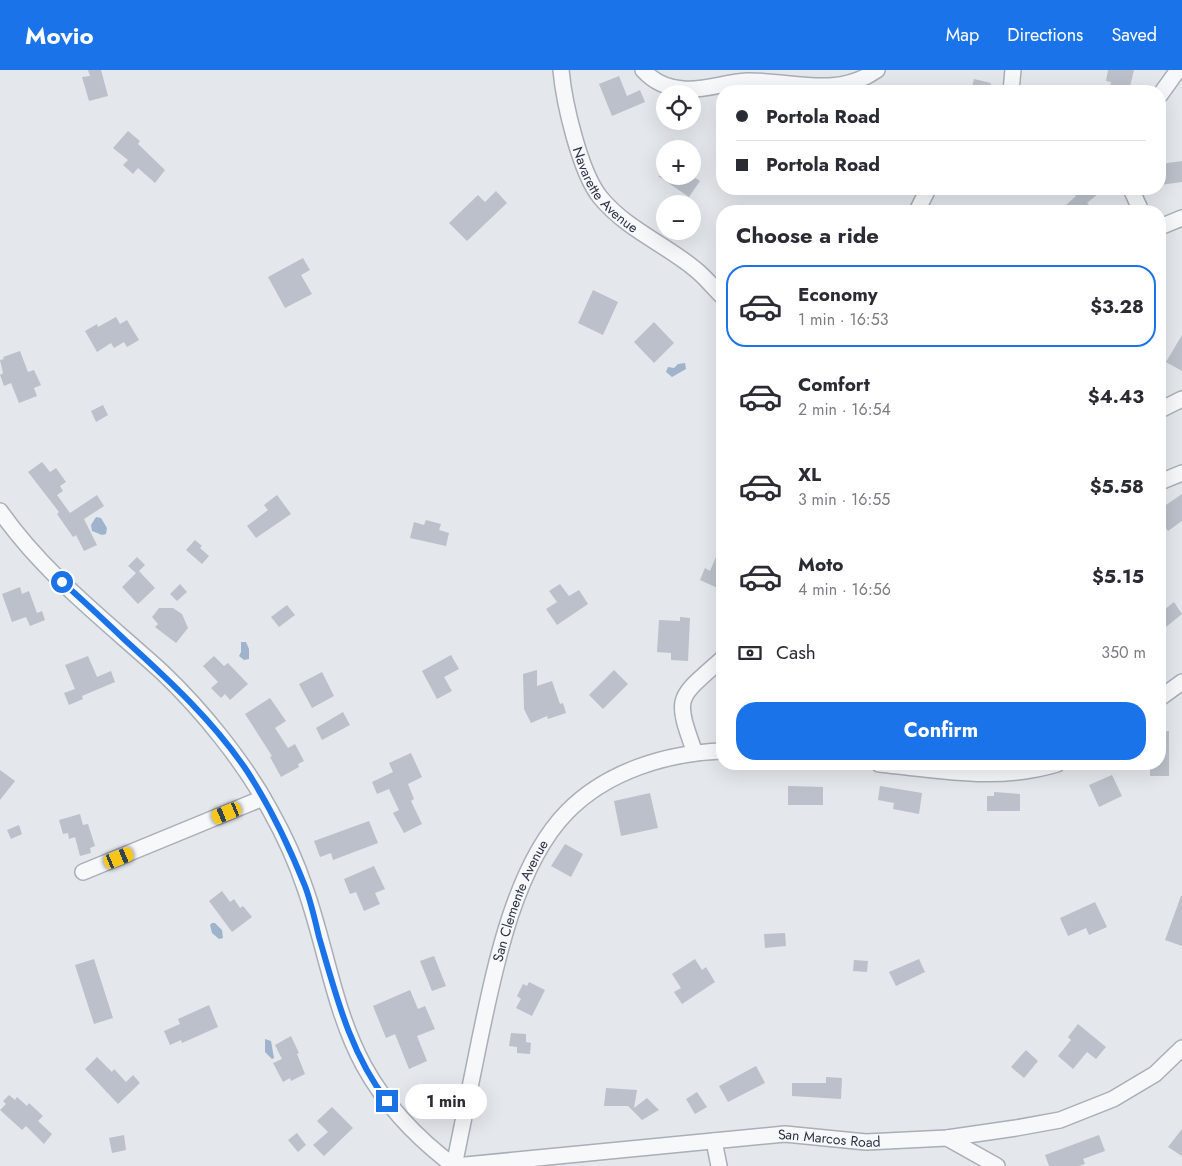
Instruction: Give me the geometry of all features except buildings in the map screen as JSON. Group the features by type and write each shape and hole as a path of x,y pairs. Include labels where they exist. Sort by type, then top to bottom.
{"street":[{"name":"Navarette Avenue","path":"561,70 565,101 576,141 599,196 613,211 694,268 716,290"},
{"path":"643,70 657,82 684,90 716,85"},
{"path":"838,85 860,80 877,70"},
{"path":"1012,85 1013,70"},
{"path":"1166,87 1178,70"},
{"path":"718,85 746,81 787,85"},
{"path":"1166,225 1182,218"},
{"path":"1166,407 1182,399"},
{"path":"1166,480 1182,473"},
{"path":"0,511 38,558 162,672 216,730 246,770 289,847 306,889 343,1018 364,1067 396,1112 432,1150 454,1166"},
{"path":"695,753 683,720 682,703 691,687 716,664"},
{"path":"1166,694 1182,682"},
{"name":"San Clemente Avenue","path":"454,1166 500,949 517,900 540,848 567,812 602,784 644,766 669,758 716,751"},
{"path":"934,770 980,775 1018,773 1031,770"},
{"path":"83,872 263,798"},
{"name":"San Marcos Road","path":"454,1166 785,1134 866,1142 947,1138 1038,1124 1086,1110 1113,1099 1155,1074 1182,1048"},
{"path":"947,1138 997,1166"},
{"path":"714,1141 719,1166"}],"water":[{"path":"685,363 686,369 672,377 666,372 668,367 674,368 678,364"},
{"path":"96,517 101,518 107,528 106,534 102,535 92,531 91,525"},
{"path":"241,642 246,642 249,649 249,659 244,660 239,656"},
{"path":"215,923 222,930 223,938 219,939 212,933 210,925"},
{"path":"265,1039 271,1041 274,1058 272,1059 265,1052"}],"route":[{"path":"62,582 162,672 216,730 246,770 270,809 289,847 306,889 343,1018 352,1042 364,1067 387,1101"}]}
